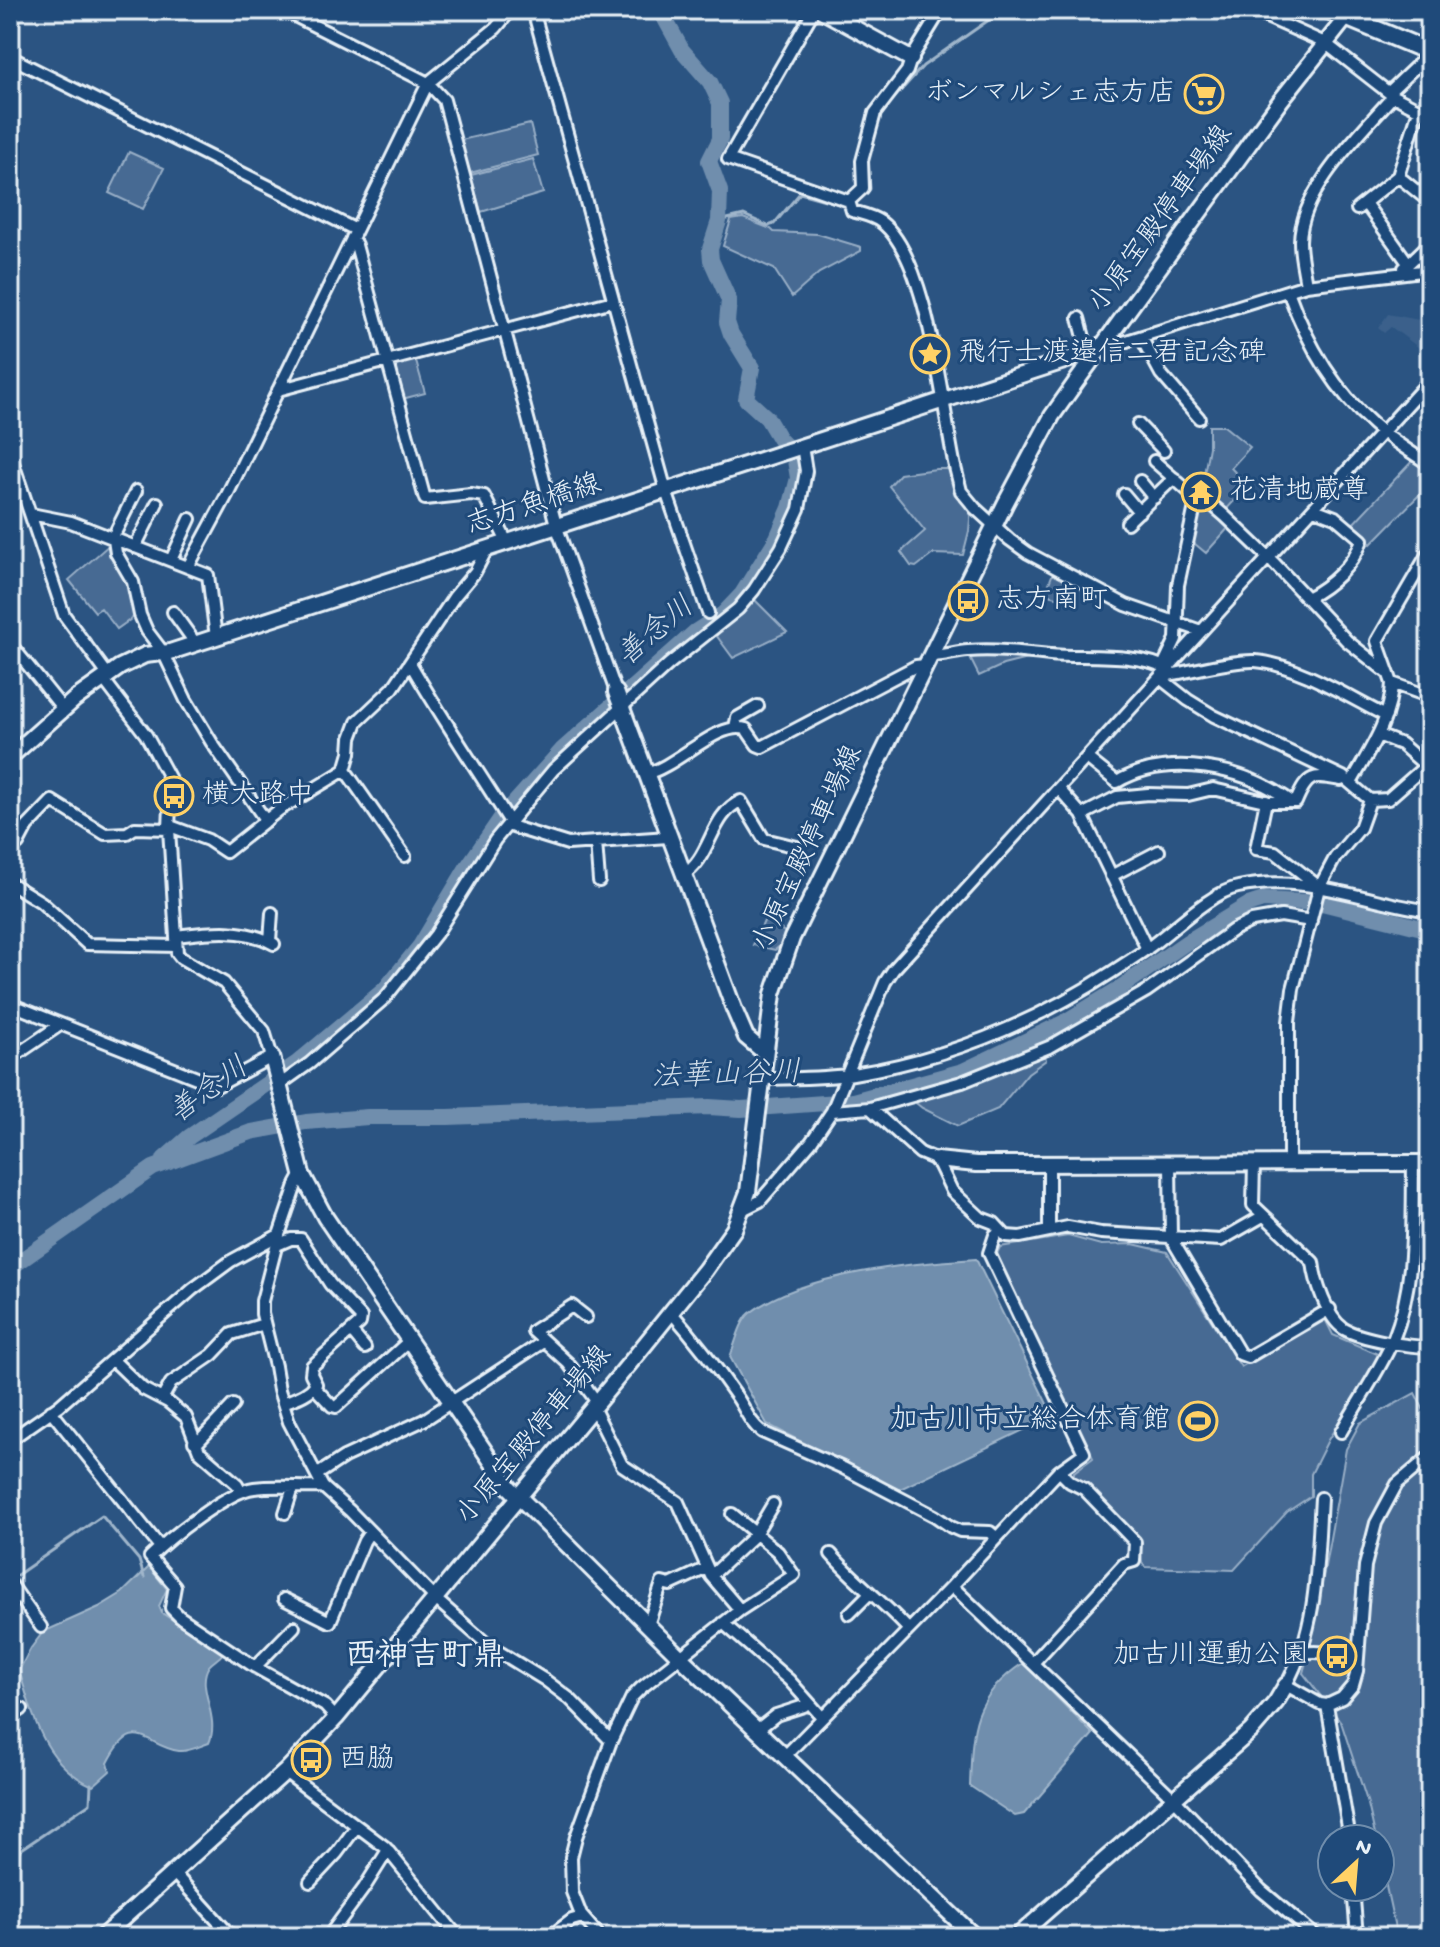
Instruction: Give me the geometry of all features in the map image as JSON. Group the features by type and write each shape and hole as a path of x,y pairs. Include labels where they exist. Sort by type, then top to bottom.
{"main road":[{"path":"821,10 911,59"},
{"path":"1329,10 1348,13 1430,53"},
{"name":"小原宝殿停車場線","path":"102,1937 285,1772 336,1718 671,1312 734,1229 748,1192 773,994 792,938 994,526 1052,416 1094,351 1348,13"},
{"name":"志方魚橋線","path":"10,757 63,709 106,677 145,655 196,644 1094,351"},
{"path":"616,692 668,837 746,1037 765,1053"},
{"path":"272,1061 302,1174 325,1217 509,1487 680,1657 975,1937"},
{"path":"937,1160 956,1163 1430,1163"},
{"path":"1017,1937 1251,1731 1286,1685"}],"street":[{"path":"283,10 428,83 444,100 556,525 616,692"},
{"path":"188,567 227,495 428,83 496,28 511,10"},
{"path":"533,10 666,491 708,613"},
{"path":"814,10 728,159 849,201"},
{"path":"849,201 863,188 862,161 875,113 907,71 941,10"},
{"path":"1251,10 1325,43 1392,93 1425,113 1398,176 1361,206 1379,232 1408,263"},
{"path":"1306,285 1300,240 1309,201 1392,93 1430,53"},
{"path":"10,57 354,234 425,499 471,494 484,496 507,542"},
{"path":"1398,176 1430,202"},
{"path":"849,201 852,211 884,224 905,254 923,299 961,491 1010,540 1044,562 1126,605 1201,631"},
{"path":"1401,273 1430,243"},
{"path":"1079,318 1084,348 1094,351 1306,285 1430,270"},
{"path":"1288,291 1296,313 1328,373 1348,400 1383,432 1430,465"},
{"path":"278,390 613,301"},
{"path":"1141,337 1161,374 1199,418"},
{"path":"742,1210 760,1201 811,1142 832,1111 885,982 893,970 1430,380"},
{"path":"1138,424 1164,451"},
{"path":"278,1084 310,1063 385,998 436,934 509,821 560,762 669,664 738,609 761,581 799,509 806,471 799,447"},
{"path":"10,454 64,615 146,735 168,773 172,787 169,827 176,941 181,958 215,977 233,994 249,1017 264,1031 272,1061 217,1086 10,1004"},
{"path":"1154,461 1197,497 1217,509 1269,558 1347,641 1391,678 1430,697"},
{"path":"1127,523 1174,478"},
{"path":"1140,481 1154,498"},
{"path":"136,491 113,539 116,553 133,582 140,615 212,743 266,821"},
{"path":"1124,494 1139,512"},
{"path":"1164,672 1176,639 1178,585 1197,497"},
{"path":"135,547 157,503"},
{"path":"1307,598 1332,583 1362,540 1335,517 1314,509"},
{"path":"31,514 71,522 208,575 216,637"},
{"path":"171,560 190,519"},
{"path":"10,840 18,844 27,827 52,801 105,834 127,833 135,828 169,827 208,840 226,852 266,821 345,770 357,722 387,695 454,597 475,572 487,549"},
{"path":"1349,781 1378,735 1386,716 1391,678 1377,641 1430,550"},
{"path":"173,612 196,644"},
{"path":"10,644 63,709"},
{"path":"645,774 671,764 720,731 735,727 746,729 757,745 762,747 916,666 970,651 1109,657 1169,675 1244,661 1261,662 1331,688 1386,716"},
{"path":"410,663 441,717 513,827 568,844 668,837"},
{"path":"1164,672 1188,700 1214,716 1349,781 1370,800 1388,799 1428,764 1401,744 1378,735"},
{"path":"735,727 737,718 758,706"},
{"path":"1087,758 1117,782 1147,768 1176,766 1208,769 1258,783 1292,802"},
{"path":"345,770 405,856"},
{"path":"1082,815 1117,797 1188,795 1213,789 1266,801 1296,802 1306,781 1316,776 1349,781"},
{"path":"1059,789 1082,815 1147,949"},
{"path":"1289,1163 1289,1022 1293,989 1317,893 1335,858 1360,828 1370,800"},
{"path":"683,875 693,869 726,811 741,801 764,839 797,847"},
{"path":"1266,801 1256,849 1275,852 1317,893"},
{"path":"596,842 599,881"},
{"path":"1111,876 1159,851"},
{"path":"762,1082 845,1075 926,1058 1021,1023 1096,983 1147,949 1202,906 1233,888 1265,882 1295,883 1317,893 1430,911"},
{"path":"10,883 41,902 87,944 176,941 227,931 272,942 272,913"},
{"path":"832,1111 870,1108 948,1086 1049,1047 1147,991 1233,930 1252,921 1281,916 1311,921"},
{"path":"10,1059 60,1025"},
{"path":"870,1108 920,1153 937,1160 952,1191 1006,1236 1020,1237 1068,1227 1101,1233 1221,1240 1263,1216"},
{"path":"1049,1163 1049,1231"},
{"path":"1170,1163 1171,1238 1240,1354 1248,1357 1330,1309"},
{"path":"1341,1432 1392,1342 1410,1278 1413,1163"},
{"path":"1254,1164 1253,1205 1313,1262 1316,1285 1342,1328 1359,1335 1430,1347"},
{"path":"302,1174 278,1240 262,1301 264,1324 289,1422 323,1487 488,1645 570,1699 611,1741"},
{"path":"785,1756 952,1586 1059,1471 1084,1453 989,1253 995,1235"},
{"path":"10,1440 51,1411 218,1270 278,1240 301,1239 330,1284 361,1317 360,1323 312,1366 314,1387 306,1395 283,1403"},
{"path":"586,1317 572,1306 533,1331 568,1363 595,1404 622,1465 678,1502 709,1572 740,1610"},
{"path":"671,1312 739,1400 751,1423 762,1432 843,1468 951,1527 960,1531 990,1532 996,1537"},
{"path":"162,1399 171,1383 212,1355 232,1334 264,1324"},
{"path":"351,1331 365,1348"},
{"path":"314,1387 336,1407 410,1340"},
{"path":"318,1474 344,1457 424,1420 543,1342"},
{"path":"113,1360 143,1389 186,1417 199,1451 241,1491"},
{"path":"194,1442 198,1442 233,1405"},
{"path":"51,1411 160,1547"},
{"path":"1321,1498 1310,1628 1303,1653 1286,1685 1327,1705 1346,1695 1357,1671 1364,1577 1376,1523 1397,1484 1430,1456"},
{"path":"1033,1663 1124,1564 1134,1561 1135,1542 1084,1489 1070,1482 1059,1471"},
{"path":"323,1487 253,1488 241,1491 214,1507 150,1557 175,1586 171,1608 255,1667 325,1706 336,1718"},
{"path":"285,1513 293,1488"},
{"path":"648,1625 662,1583 670,1585 709,1572 756,1532 773,1504"},
{"path":"600,1937 582,1917 572,1892 571,1857 611,1741 632,1697 740,1610 794,1575 778,1552 732,1514"},
{"path":"284,1599 330,1622 370,1532"},
{"path":"831,1554 908,1629"},
{"path":"10,1583 41,1627"},
{"path":"952,1586 1173,1798 1261,1890 1317,1937"},
{"path":"849,1614 869,1594"},
{"path":"723,1623 789,1680 822,1717"},
{"path":"255,1667 294,1627"},
{"path":"1303,1653 1328,1652 1357,1671"},
{"path":"757,1730 776,1715 808,1702"},
{"path":"1327,1705 1347,1823"},
{"path":"10,1717 22,1709"},
{"path":"285,1772 388,1850 458,1937"},
{"path":"310,1882 357,1826"},
{"path":"328,1937 388,1850"},
{"path":"173,1872 232,1937"},
{"path":"1354,1903 1357,1937"},
{"path":"549,1937 572,1920 582,1917"}],"shaded area":[{"path":"530,124 538,155 470,173 461,140"},
{"path":"129,152 164,168 143,209 109,193"},
{"path":"533,159 543,193 481,212 471,175"},
{"path":"743,218 774,232 818,234 861,247 861,251 819,273 792,297 774,269 723,246 731,220"},
{"path":"1388,314 1430,322 1430,356 1391,327 1384,333 1378,328"},
{"path":"415,358 425,393 402,399 392,366 395,362"},
{"path":"1209,426 1224,426 1250,447 1231,468 1248,486 1224,512 1205,497 1206,490 1202,485 1209,447"},
{"path":"1415,458 1430,469 1430,484 1371,544 1351,526"},
{"path":"950,469 962,500 971,508 963,555 933,554 916,567 911,566 901,552 925,531 889,486 900,474"},
{"path":"1202,501 1230,526 1206,553 1189,539"},
{"path":"110,544 124,568 138,614 117,629 101,608 95,612 69,580"},
{"path":"1054,570 1076,580 1065,599 1045,594"},
{"path":"751,596 787,632 733,658 713,631"},
{"path":"968,654 1025,655 1027,659 979,676"},
{"path":"765,919 786,933 782,944 775,950 753,945"},
{"path":"1041,1053 1046,1060 1028,1073 998,1109 958,1126 911,1099"},
{"name":"加古川市立総合体育館","path":"1068,1236 1101,1245 1133,1244 1167,1252 1241,1367 1324,1317 1333,1335 1380,1355 1311,1474 1311,1496 1287,1512 1234,1570 1145,1567 1140,1542 1086,1486 1074,1478 1074,1472 1093,1458 996,1256 1000,1247"},
{"path":"976,1259 1053,1416 896,1491 767,1424 730,1357 741,1327 750,1313 772,1299 827,1279 890,1267"},
{"path":"1415,1393 1430,1422 1430,1933 1422,1937 1397,1937 1390,1903 1396,1903 1396,1823 1372,1823 1341,1722 1303,1673 1312,1639 1346,1449 1360,1423"},
{"path":"149,1567 167,1589 159,1606 162,1613 223,1653 205,1674 212,1733 209,1743 183,1751 133,1735 117,1747 108,1763 110,1771 93,1786 76,1777 52,1752 36,1721 19,1670 43,1632 122,1593"},
{"path":"1023,1663 1093,1734 1024,1814 1015,1816 970,1786 971,1766 974,1731 984,1702 1006,1676"}],"waterway":[{"name":"善念川","path":"164,1159 189,1137 297,1063 385,989 420,946 501,818 562,750 695,632 723,614 742,594 777,538 790,508 798,478 794,454 780,440 767,418 746,399 752,368 731,334 727,322 729,300 711,260 710,249 719,221 720,191 709,161 720,139 720,103 710,82 682,50 660,10"},
{"path":"855,204 870,189 868,160 880,117 888,105 923,66 1003,10"},
{"path":"719,221 744,215 768,226 774,224 800,193 847,206"},
{"name":"法華山谷川","path":"10,1268 153,1168 251,1132 306,1122 368,1117 709,1107 741,1109 853,1101 963,1071 1063,1023 1187,942 1248,905 1263,900 1322,903 1430,930"},
{"path":"10,1580 102,1516 139,1560 144,1577"},
{"path":"10,1857 90,1803 91,1784"}],"place":[{"name":"ボンマルシェ志方店","path":"1204,94"},
{"name":"飛行士渡邉信二君記念碑","path":"930,354"},
{"name":"花清地蔵尊","path":"1201,492"},
{"name":"志方南町","path":"968,601"},
{"name":"横大路中","path":"174,796"},
{"name":"加古川市立総合体育館","path":"1198,1421"},
{"name":"加古川運動公園","path":"1337,1656"},
{"name":"西脇","path":"311,1760"}],"district":[{"name":"西神吉町鼎","path":"425,1658"}]}
